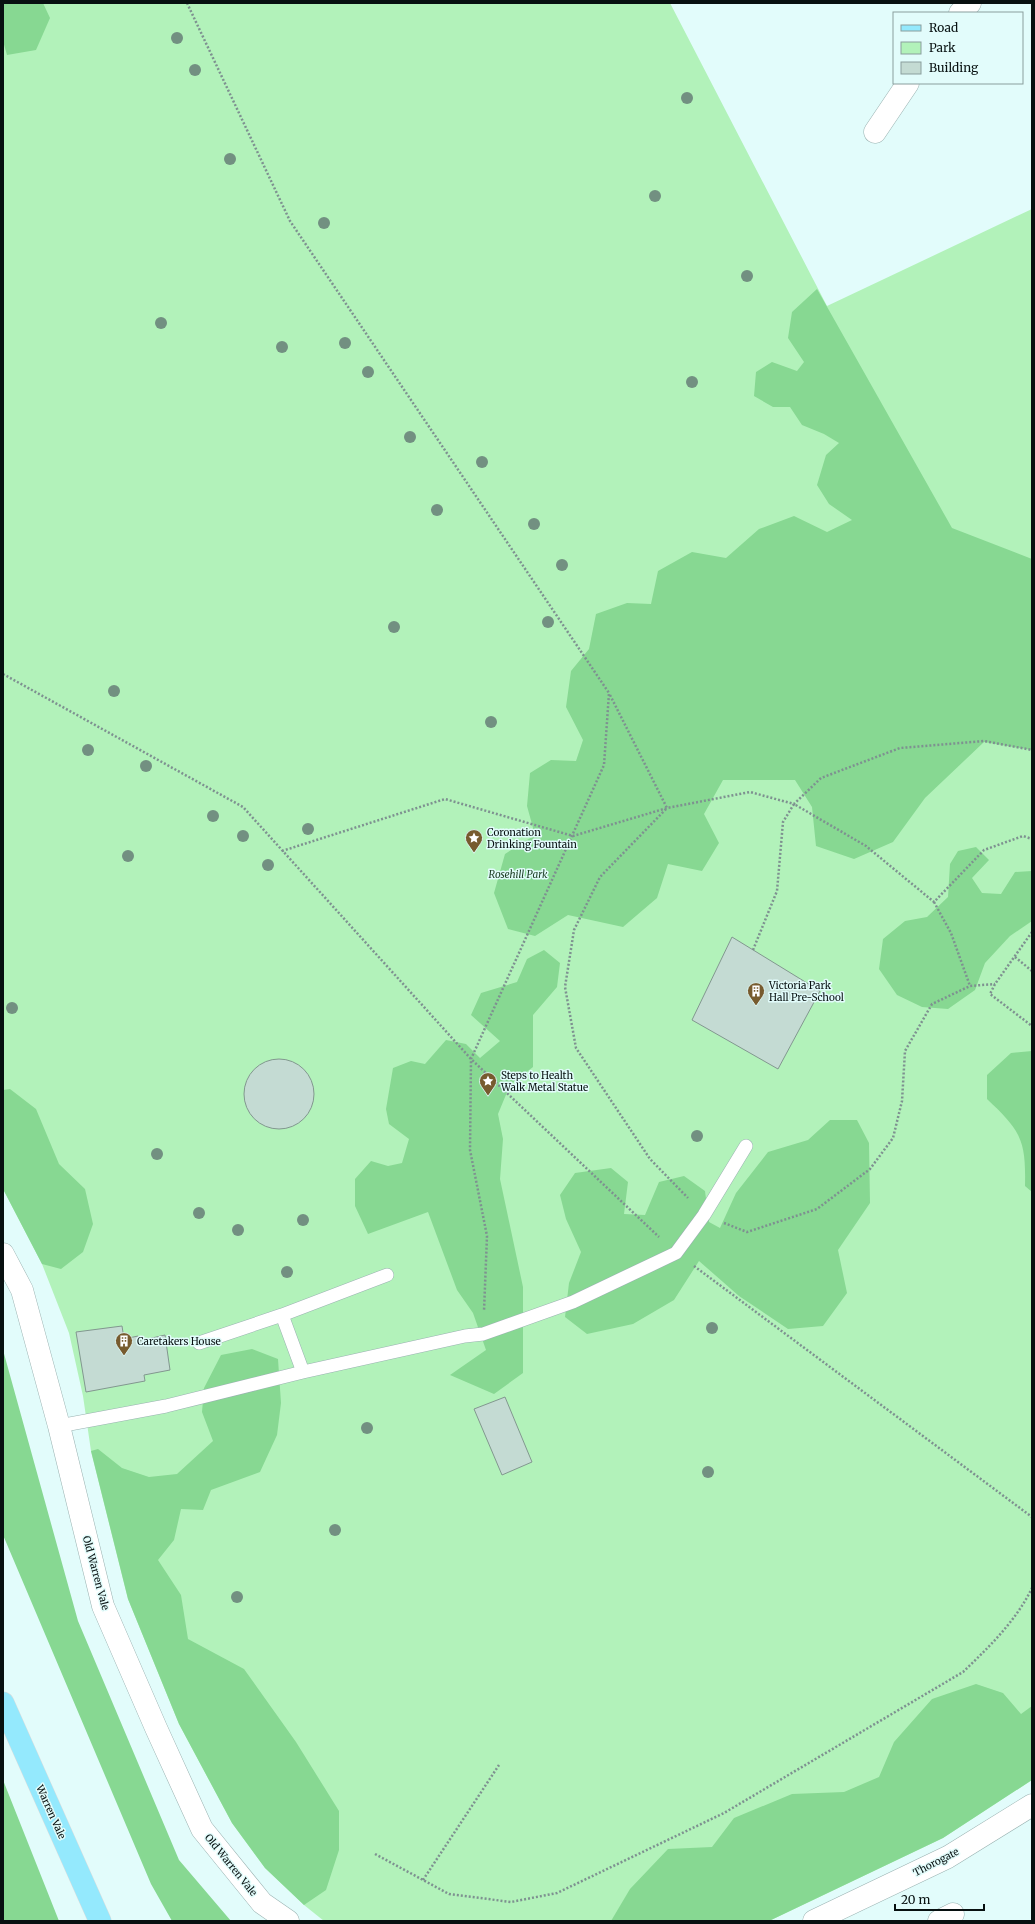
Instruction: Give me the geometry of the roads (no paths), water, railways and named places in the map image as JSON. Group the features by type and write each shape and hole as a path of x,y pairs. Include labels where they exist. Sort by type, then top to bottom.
{"main road":[{"name":"Warren Vale","path":"3,1703 100,1921"}],"street":[{"path":"961,12 970,3"},
{"path":"875,132 907,84"},
{"name":"Old Warren Vale","path":"3,1254 22,1290 59,1426 103,1606 202,1829 262,1903 288,1921"},
{"name":"Thorogate","path":"814,1921 948,1857 1032,1805"}],"lane":[{"path":"59,1426 166,1406 303,1372 466,1336 483,1334 573,1302 676,1253 704,1215 746,1146"},
{"path":"199,1343 282,1315 387,1275"},
{"path":"282,1315 303,1372"}],"place":[{"name":"Coronation Drinking Fountain","path":"474,853"},
{"name":"Victoria Park Hall Pre-School","path":"756,1006"},
{"name":"Steps to Health Walk Metal Statue","path":"488,1096"},
{"name":"Caretakers House","path":"124,1356"}],"park label":[{"name":"Rosehill Park","path":"518,874"}]}
